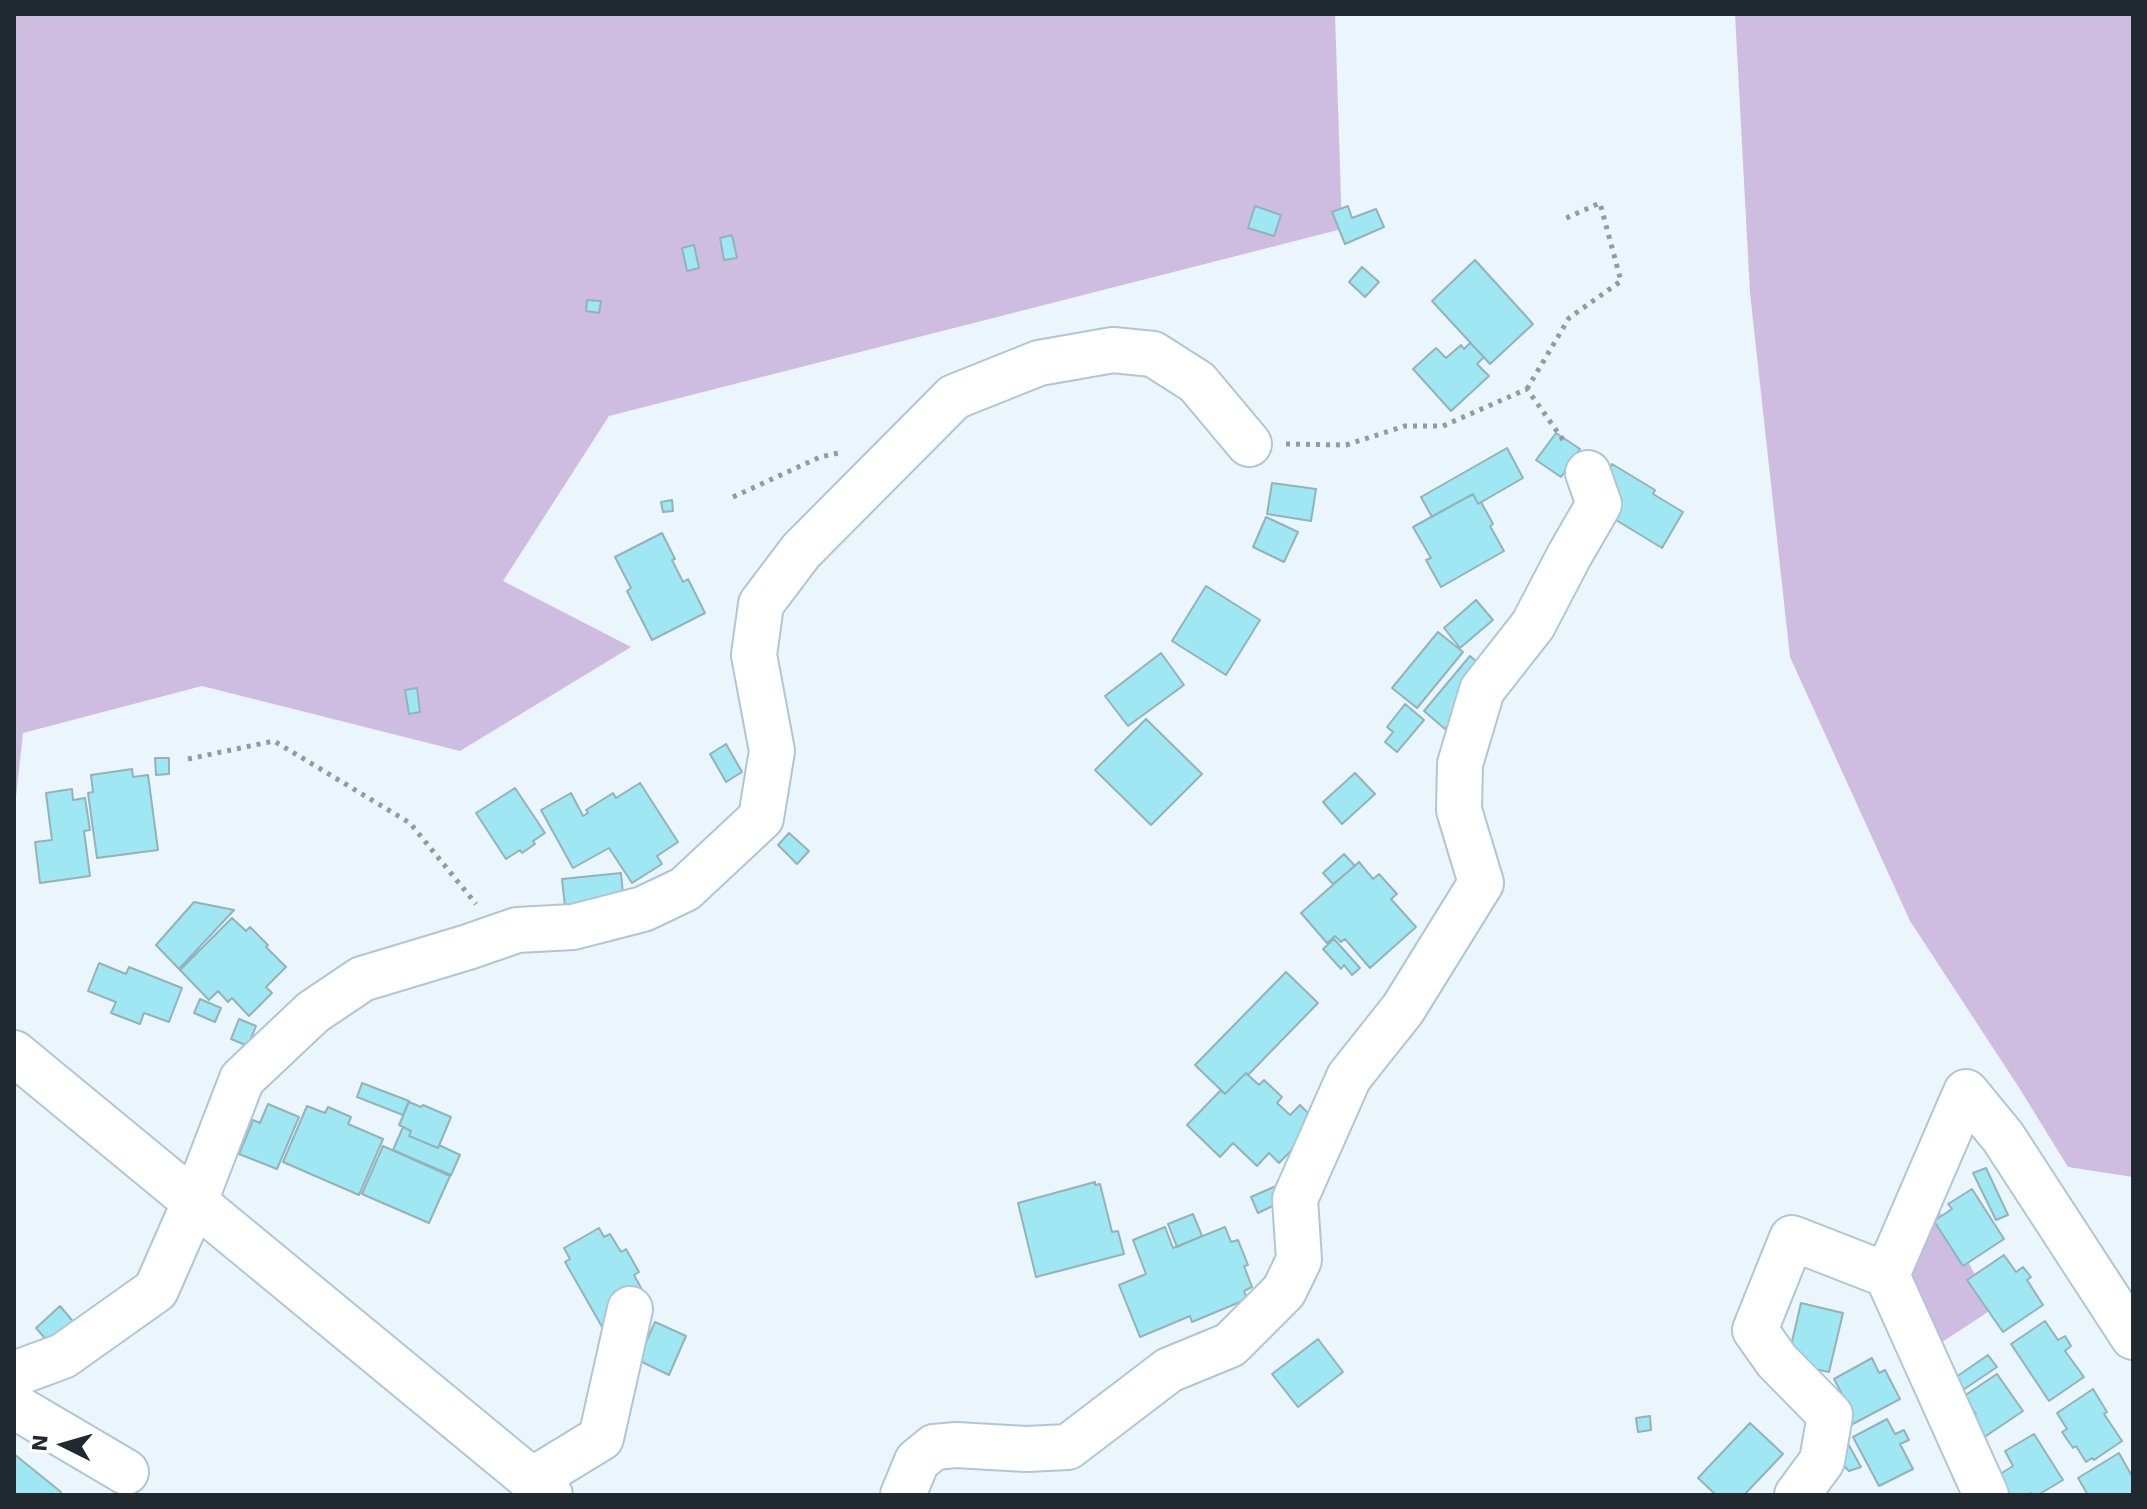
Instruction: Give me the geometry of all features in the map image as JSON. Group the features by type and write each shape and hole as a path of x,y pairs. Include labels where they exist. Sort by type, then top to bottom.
{"street":[{"path":"14,1374 63,1356 156,1290 195,1201 242,1079 313,1012 362,979 517,930 573,927 643,909 685,889 761,818 772,751 754,655 761,604 801,551 954,397 1039,363 1113,350 1153,354 1197,382 1249,444"},
{"path":"903,1495 917,1461 934,1447 1068,1447 1169,1370 1230,1345 1284,1291 1299,1260 1295,1199 1349,1077 1403,1009 1481,883 1459,810 1460,764 1482,690 1533,625 1599,504 1588,473"},
{"path":"14,1053 541,1488 601,1438 630,1309"},
{"path":"1887,1275 1966,1092 2003,1137 2133,1337"},
{"path":"1797,1495 1822,1461 1830,1415 1777,1361 1755,1330 1792,1238 1887,1275 1986,1495"},
{"path":"14,1406 126,1472"}],"path":[{"path":"1249,444 1346,445 1405,426 1443,426 1527,389 1569,318 1621,281 1600,203 1564,219"},
{"path":"1527,389 1588,473"},
{"path":"733,497 820,457 847,451"},
{"path":"188,759 274,741 410,823 501,936"}],"shaded area":[{"path":"16,14 1335,14 1342,229 609,416 503,581 631,647 460,751 202,686 23,733 14,815"},
{"path":"1735,14 2133,14 2133,1177 2068,1167 1910,921 1790,657 1750,293"},
{"path":"1932,1198 1994,1308 1936,1346 1899,1275"}],"building":[{"path":"1255,206 1281,215 1274,236 1248,228"},
{"path":"1348,206 1352,218 1376,209 1384,227 1345,244 1332,212"},
{"path":"732,235 737,258 724,260 720,238"},
{"path":"694,245 699,268 687,271 682,248"},
{"path":"1475,260 1533,324 1490,364 1432,301"},
{"path":"1362,267 1379,282 1365,297 1349,282"},
{"path":"587,300 601,301 599,313 586,311"},
{"path":"1470,343 1484,357 1477,364 1489,376 1451,411 1413,369 1436,348 1446,358 1461,345 1464,349"},
{"path":"1556,433 1580,449 1561,477 1536,460"},
{"path":"1507,448 1523,478 1478,504 1473,494 1432,517 1421,497"},
{"path":"1612,464 1655,490 1653,494 1683,512 1662,548 1588,503"},
{"path":"1272,483 1316,489 1311,521 1267,514"},
{"path":"1473,494 1493,524 1490,526 1504,551 1441,587 1426,560 1431,558 1413,527"},
{"path":"672,500 673,511 663,512 661,502"},
{"path":"1266,517 1298,532 1284,562 1253,547"},
{"path":"662,533 683,582 688,579 705,613 652,640 627,591 631,588 615,557"},
{"path":"1206,586 1260,620 1226,675 1172,641"},
{"path":"1476,600 1493,620 1460,648 1444,628"},
{"path":"1438,632 1463,652 1417,708 1392,688"},
{"path":"1161,653 1184,685 1128,726 1105,696"},
{"path":"1470,656 1490,673 1445,729 1424,711"},
{"path":"417,688 420,712 409,714 405,690"},
{"path":"1405,704 1424,720 1397,752 1385,742 1393,732 1387,727"},
{"path":"1146,719 1202,774 1151,825 1095,770"},
{"path":"726,744 742,772 726,782 710,754"},
{"path":"155,758 169,758 169,774 156,775"},
{"path":"132,769 133,777 148,775 158,850 97,858 88,793 93,792 91,775"},
{"path":"1355,773 1375,794 1342,824 1323,802"},
{"path":"640,783 678,842 657,856 662,864 632,883 609,848 573,868 541,810 571,793 583,816 588,813 586,810 613,793 616,798"},
{"path":"515,788 545,833 522,853 520,850 506,859 476,813"},
{"path":"72,789 73,800 85,798 90,830 84,831 90,876 40,883 35,842 52,840 46,793"},
{"path":"789,833 809,851 797,864 778,845"},
{"path":"1344,854 1355,866 1333,884 1323,873"},
{"path":"1359,862 1373,879 1379,874 1397,894 1391,899 1416,927 1370,968 1345,939 1341,942 1335,936 1327,943 1301,913"},
{"path":"621,873 624,904 566,916 562,879"},
{"path":"194,902 234,910 179,969 156,945"},
{"path":"232,918 246,931 250,927 286,967 266,987 272,993 249,1016 232,998 228,1002 218,991 209,1000 180,970"},
{"path":"1334,939 1360,968 1352,975 1344,965 1341,969 1323,949"},
{"path":"99,963 126,974 129,967 182,988 169,1022 144,1013 140,1024 111,1013 116,1002 88,991"},
{"path":"1286,972 1318,1003 1248,1075 1246,1073 1225,1094 1195,1065"},
{"path":"200,999 221,1008 215,1022 194,1013"},
{"path":"239,1019 256,1026 248,1046 231,1039"},
{"path":"1246,1073 1259,1085 1264,1080 1282,1097 1277,1103 1290,1115 1300,1105 1318,1123 1279,1163 1269,1153 1257,1166 1233,1143 1220,1157 1187,1125 1221,1090 1225,1094"},
{"path":"362,1083 409,1101 403,1115 357,1097"},
{"path":"409,1102 451,1117 438,1148 409,1136 411,1131 399,1125"},
{"path":"268,1104 299,1117 277,1169 239,1154 253,1120 260,1123"},
{"path":"307,1106 325,1113 328,1107 351,1117 348,1124 383,1139 359,1195 283,1162"},
{"path":"403,1127 411,1131 409,1136 460,1155 451,1175 393,1150"},
{"path":"383,1146 450,1176 429,1223 362,1194"},
{"path":"1986,1168 2008,1215 1996,1220 1973,1173"},
{"path":"1095,1182 1095,1185 1100,1184 1112,1232 1118,1231 1124,1254 1036,1277 1018,1203"},
{"path":"1276,1186 1283,1201 1258,1213 1251,1197"},
{"path":"1972,1189 2004,1239 1963,1266 1934,1221 1952,1209 1948,1204"},
{"path":"1193,1214 1202,1236 1177,1247 1168,1224"},
{"path":"1165,1227 1173,1248 1225,1227 1231,1242 1238,1240 1248,1265 1244,1266 1252,1287 1244,1291 1247,1299 1192,1322 1190,1316 1140,1337 1119,1285 1146,1274 1133,1240"},
{"path":"599,1228 604,1237 610,1234 621,1252 626,1249 639,1272 634,1275 651,1306 605,1332 565,1262 570,1259 564,1248"},
{"path":"2004,1255 2016,1272 2023,1267 2031,1277 2027,1280 2043,1305 2003,1332 1967,1280"},
{"path":"1801,1303 1843,1313 1829,1372 1787,1363"},
{"path":"60,1306 81,1331 57,1352 36,1328"},
{"path":"2045,1321 2058,1340 2065,1336 2071,1346 2065,1351 2084,1377 2049,1401 2011,1344"},
{"path":"655,1322 686,1336 669,1375 638,1360"},
{"path":"1318,1339 1343,1372 1298,1407 1272,1374"},
{"path":"1988,1355 1997,1367 1954,1396 1946,1384"},
{"path":"1872,1358 1879,1373 1885,1370 1900,1399 1849,1426 1835,1401 1843,1396 1834,1379"},
{"path":"1997,1374 2023,1411 1980,1440 1967,1420 1976,1414 1964,1396"},
{"path":"2093,1389 2107,1412 2104,1414 2122,1441 2086,1462 2062,1432 2067,1429 2057,1413"},
{"path":"1650,1416 1651,1430 1638,1432 1636,1418"},
{"path":"1887,1419 1895,1434 1904,1430 1909,1440 1900,1444 1913,1469 1879,1486 1853,1437"},
{"path":"1750,1423 1783,1454 1744,1495 1716,1495 1698,1478"},
{"path":"2034,1434 2063,1480 2038,1495 1991,1495 1984,1484 2013,1466 2005,1451"},
{"path":"1847,1442 1861,1467 1849,1471 1840,1462"},
{"path":"2119,1453 2133,1478 2133,1495 2088,1495 2078,1478"},
{"path":"14,1454 61,1492 59,1495 14,1495"}]}
